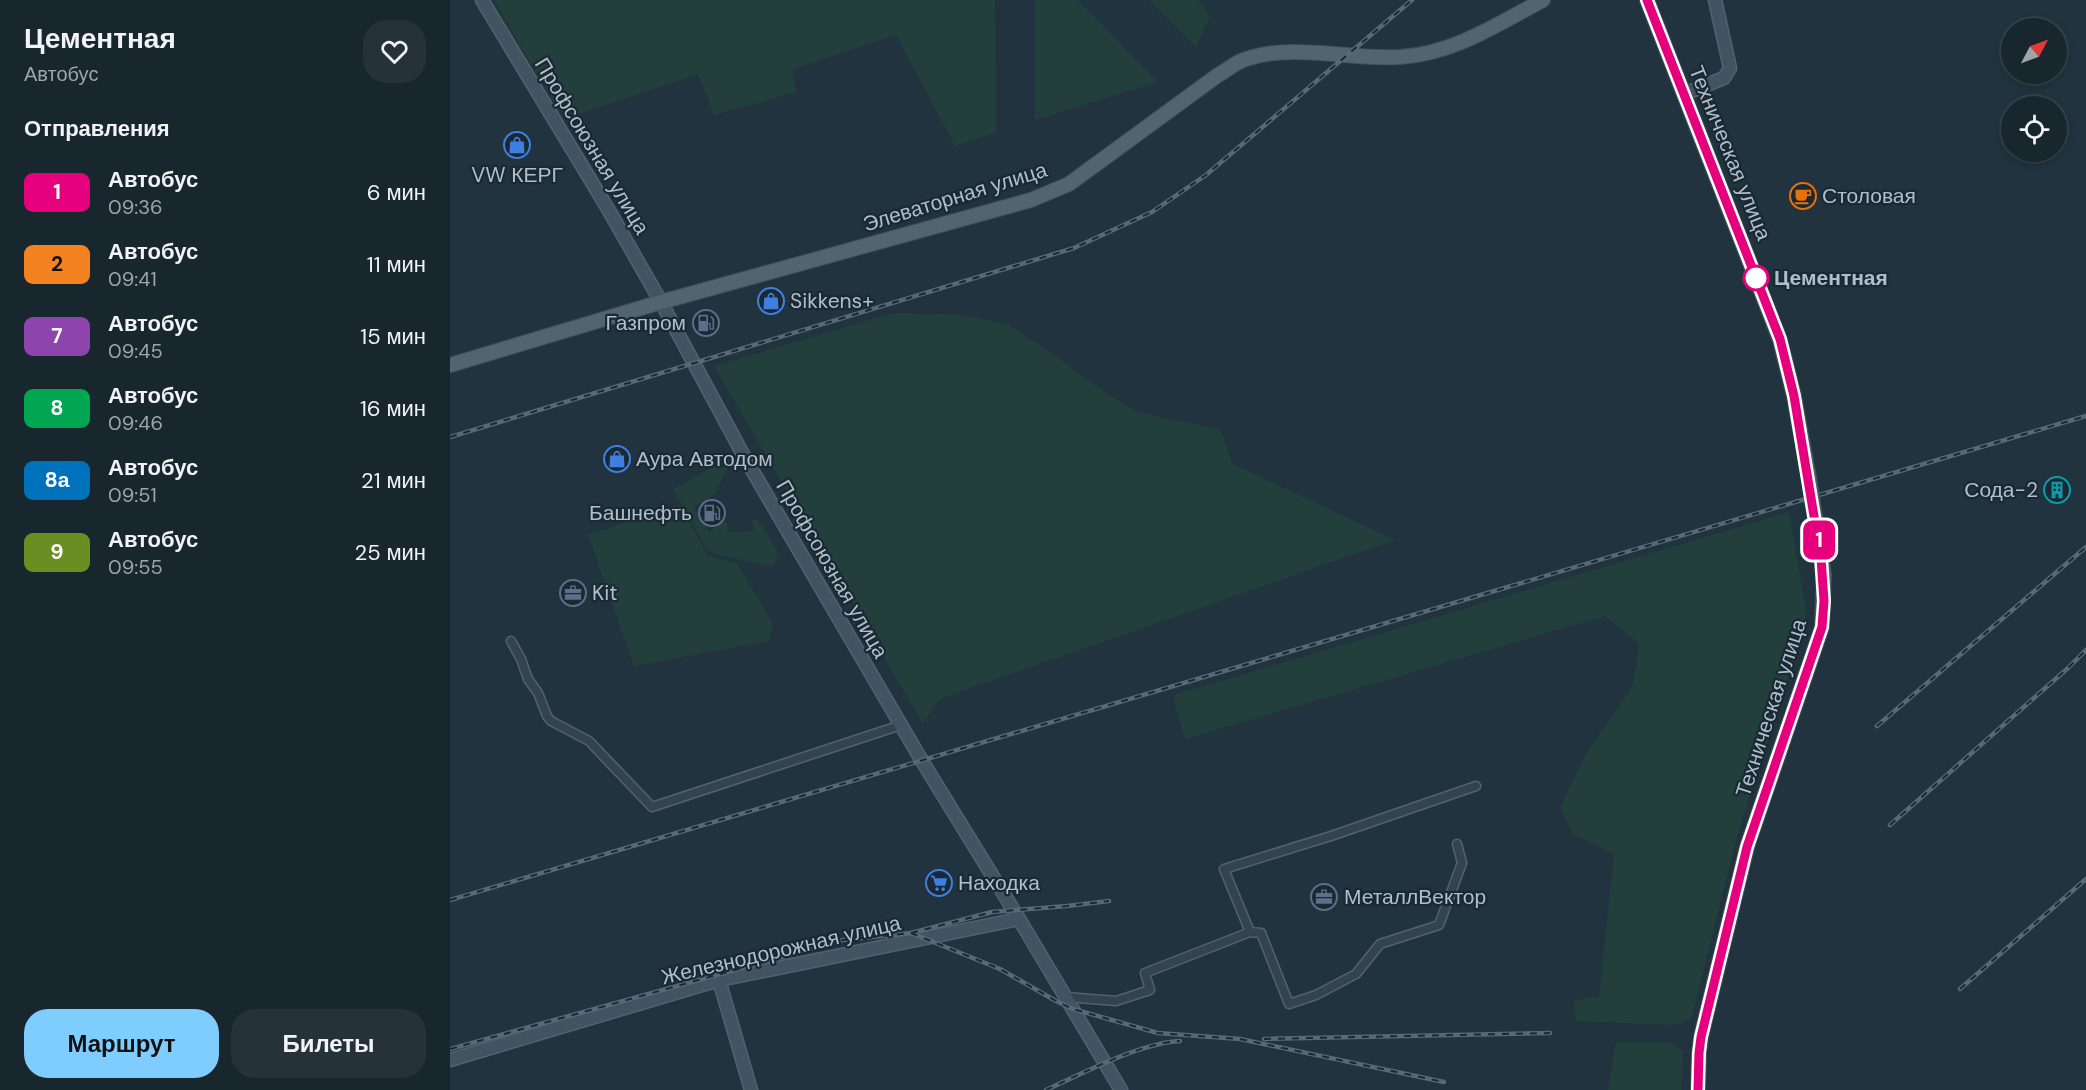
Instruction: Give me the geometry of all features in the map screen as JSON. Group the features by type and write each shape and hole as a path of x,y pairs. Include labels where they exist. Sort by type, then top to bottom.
{"main road":[{"name":"Профсоюзная улица","path":"482,0 661,302 745,458 901,725 1121,1090"},
{"name":"Элеваторная улица","path":"450,365 661,302 1031,200 1069,184 1218,75 1243,60 1263,55 1315,52 1344,57 1401,57 1440,51 1464,42 1544,0"},
{"name":"Техническая улица","path":"1647,0 1780,339 1794,396 1824,575 1822,627 1747,847 1701,1037 1698,1090"},
{"path":"1684,94 1724,78 1730,68 1715,0"},
{"name":"Железнодорожная улица","path":"450,1060 719,980 1019,919"},
{"path":"719,980 751,1090"}],"street":[{"path":"511,641 551,721 589,741 652,807 901,725"},
{"path":"1250,932 1224,869 1331,836 1476,786"},
{"path":"1066,997 1116,1001 1150,990 1145,973 1250,932 1261,933 1289,1004 1316,995 1356,975 1380,944 1439,926 1462,863 1457,844"}],"green space":[{"path":"494,0 995,0 996,132 955,146 896,35 799,67 792,72 797,92 714,115 698,74 563,119"},
{"path":"1035,0 1078,0 1158,82 1035,120"},
{"path":"1149,0 1198,0 1210,17 1196,47"},
{"path":"894,313 951,314 1005,323 1137,412 1220,429 1233,464 1395,540 939,699 923,724 714,366"},
{"path":"730,458 731,461 714,495 694,507 709,532 724,522 727,522 727,532 754,531 752,520 758,520 778,552 773,567 708,552 673,489"},
{"path":"680,504 708,556 737,563 773,624 769,641 634,666 588,535"},
{"path":"1789,512 1806,610 1802,635 1737,836 1692,1017 1680,1024 1576,1021 1574,1000 1599,997 1614,855 1572,833 1560,807 1587,752 1633,686 1639,644 1605,616 1185,739 1174,695"},
{"path":"1616,1042 1670,1042 1683,1051 1681,1090 1608,1090"}],"railway":[{"path":"450,437 1074,248 1152,212 1206,175 1412,0"},
{"path":"450,900 2086,416"},
{"path":"1877,726 2086,547"},
{"path":"1890,825 2086,650"},
{"path":"1960,989 2086,879"},
{"path":"911,933 992,912 1109,901"},
{"path":"450,1049 843,940 911,933 1000,969 1073,1009 1158,1033 1240,1039 1444,1082"},
{"path":"1264,1039 1550,1033"},
{"path":"1046,1090 1130,1053 1147,1047 1180,1041"}],"bus line":[{"name":"1","path":"1647,0 1780,339 1794,396 1824,575 1822,627 1747,847 1701,1037 1698,1090"}],"place":[{"name":"VW КЕРГ","path":"517,145"},
{"name":"Столовая","path":"1803,196"},
{"name":"Цементная","path":"1756,278"},
{"name":"Sikkens+","path":"771,301"},
{"name":"Газпром","path":"706,323"},
{"name":"Аура Автодом","path":"617,459"},
{"name":"Сода-2","path":"2057,490"},
{"name":"Башнефть","path":"712,513"},
{"name":"Kit","path":"573,593"},
{"name":"Находка","path":"939,883"},
{"name":"МеталлВектор","path":"1324,897"}]}
